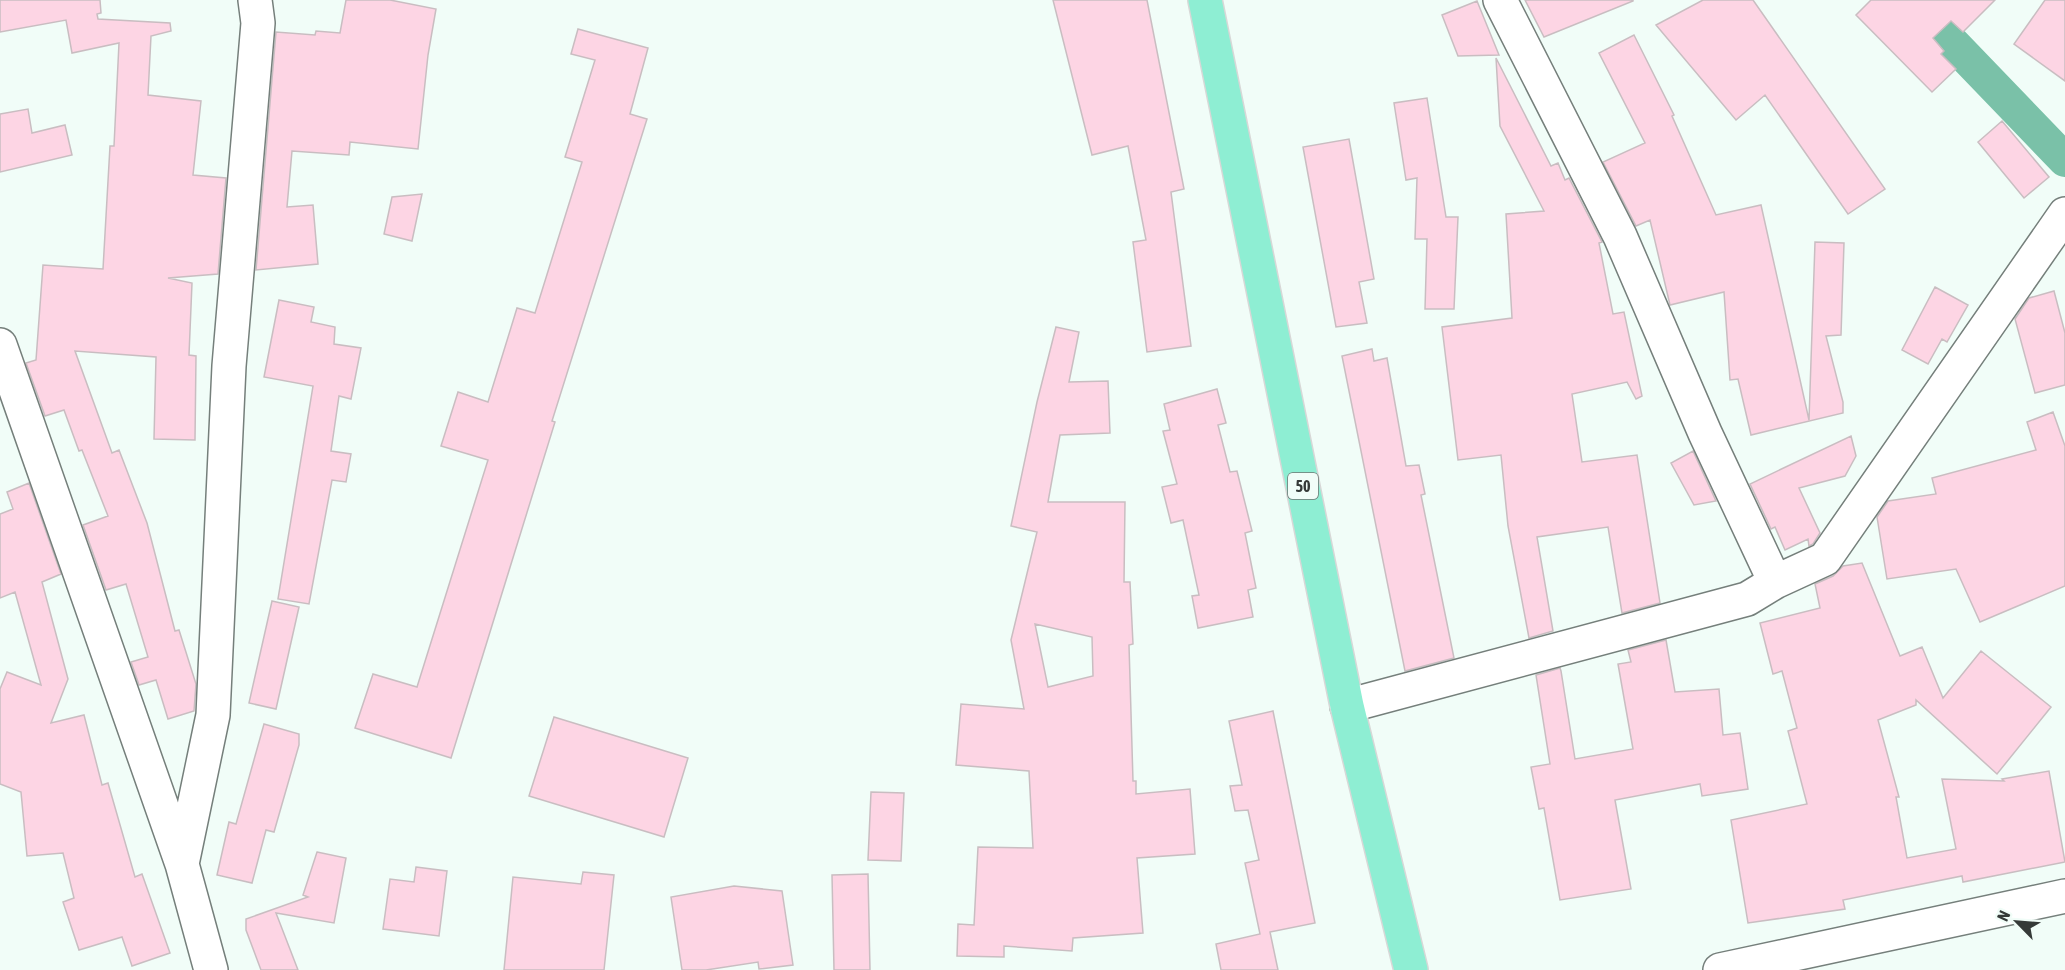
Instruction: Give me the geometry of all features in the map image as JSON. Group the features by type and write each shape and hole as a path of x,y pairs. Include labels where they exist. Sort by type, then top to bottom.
{"main road":[{"name":"50","path":"1205,0 1347,706 1411,970"}],"street":[{"path":"182,864 213,716 229,366 258,23 255,0"},
{"path":"1500,0 1620,236 1705,433 1774,582"},
{"path":"1347,706 1747,599 1774,582 1825,559 2065,214"},
{"path":"0,345 182,864 211,970"},
{"path":"1720,970 2065,896"}],"building":[{"path":"0,0 100,0 101,13 97,14 98,19 170,23 171,31 151,36 148,95 201,101 193,175 226,178 218,274 168,278 192,283 189,355 196,356 195,440 154,439 156,357 75,351 112,453 119,450 147,523 175,631 179,630 196,684 194,711 168,719 156,680 139,685 131,662 148,657 126,584 106,590 83,525 108,516 82,450 79,451 64,410 45,416 26,363 36,360 43,265 103,269 110,146 114,146 119,43 72,53 66,20 0,32"},
{"path":"346,0 390,0 436,9 428,55 418,149 350,142 349,155 292,151 287,207 313,205 318,264 256,270 276,32 315,35 316,31 340,33"},
{"path":"1053,0 1147,0 1184,189 1171,192 1191,346 1147,352 1133,242 1146,240 1128,146 1092,155"},
{"path":"1525,0 1633,0 1633,1 1544,37"},
{"path":"1703,0 1753,0 1885,189 1848,214 1765,95 1736,120 1656,25"},
{"path":"1871,0 1995,0 1963,32 1951,21 1933,38 1944,51 1941,54 1956,69 1932,92 1856,15"},
{"path":"2045,0 2065,0 2065,81 2014,44"},
{"path":"1477,1 1499,55 1458,56 1442,15"},
{"path":"578,29 648,48 630,114 647,119 552,421 555,422 451,758 355,728 373,674 417,687 488,460 441,446 458,392 488,402 517,308 535,313 582,162 565,157 595,60 571,54"},
{"path":"1634,35 1674,115 1672,116 1716,215 1761,205 1809,420 1815,242 1844,243 1841,335 1826,336 1843,402 1843,413 1751,435 1738,379 1730,380 1724,292 1670,305 1650,220 1636,226 1603,162 1645,143 1599,53"},
{"path":"1496,58 1551,166 1558,163 1565,180 1569,178 1602,242 1599,243 1613,314 1624,312 1642,396 1636,399 1627,382 1572,394 1582,462 1637,455 1660,603 1622,613 1608,527 1537,537 1553,631 1529,638 1508,526 1501,455 1458,460 1442,327 1512,318 1506,214 1544,211 1500,126"},
{"path":"1427,98 1446,217 1458,217 1454,309 1425,309 1427,239 1415,239 1417,178 1406,180 1394,103"},
{"path":"28,109 32,133 65,125 72,155 0,172 0,114"},
{"path":"2002,121 2049,177 2024,198 1978,142"},
{"path":"1349,139 1374,279 1359,282 1367,323 1336,327 1303,147"},
{"path":"422,194 412,241 384,234 392,197"},
{"path":"1935,287 1968,305 1947,342 1942,339 1928,364 1902,350"},
{"path":"2054,291 2065,333 2065,385 2035,393 2015,319 2029,298"},
{"path":"279,300 314,307 311,322 335,327 334,344 361,348 351,399 339,396 331,451 351,454 346,482 332,480 309,604 278,599 313,386 264,377"},
{"path":"1056,327 1079,332 1069,382 1108,381 1110,433 1060,435 1048,502 1125,502 1124,582 1130,582 1133,644 1129,645 1133,781 1136,781 1136,794 1190,789 1195,854 1137,858 1143,933 1073,938 1072,951 1004,946 1004,957 957,956 958,924 974,925 978,847 1033,848 1029,771 956,765 961,704 1024,709 1011,640 1037,532 1011,526 1037,402","holes":["1035,624 1092,637 1093,676 1048,687"]},
{"path":"1372,349 1374,361 1387,358 1406,466 1419,465 1425,494 1421,495 1454,658 1405,671 1342,356"},
{"path":"1217,389 1226,423 1218,425 1230,472 1237,471 1252,531 1245,533 1256,588 1248,590 1253,617 1198,628 1192,596 1199,595 1183,520 1171,523 1162,487 1177,484 1163,431 1170,430 1164,404"},
{"path":"2053,412 2065,446 2065,586 1980,622 1956,569 1887,579 1877,517 1888,501 1936,494 1932,478 2036,450 2027,422"},
{"path":"1851,436 1856,456 1845,476 1799,488 1820,533 1809,546 1808,539 1785,550 1775,527 1771,529 1750,484"},
{"path":"1693,451 1716,501 1694,505 1671,463"},
{"path":"29,483 61,574 42,582 68,679 51,723 84,715 102,785 108,783 135,877 142,874 170,953 132,966 122,937 79,950 63,902 74,898 63,853 27,856 21,792 0,784 0,689 7,672 41,685 15,592 0,598 0,514 13,509 7,492"},
{"path":"1862,563 1900,656 1922,647 1943,698 1981,651 2051,707 1997,774 1916,700 1916,705 1878,720 1899,797 1896,797 1907,858 1956,849 1942,779 2004,781 2002,779 2049,771 2065,862 1963,882 1962,876 1843,900 1845,909 1748,923 1731,820 1807,804 1788,731 1797,728 1782,671 1773,674 1760,623 1820,608 1815,584 1833,576 1843,566"},
{"path":"272,601 299,607 276,709 249,703"},
{"path":"1666,640 1675,692 1719,689 1723,735 1740,733 1748,789 1702,796 1700,784 1615,800 1631,889 1560,900 1544,808 1539,809 1531,767 1550,764 1536,675 1560,668 1575,759 1633,749 1618,664 1631,662 1628,650"},
{"path":"1273,711 1315,923 1270,932 1278,970 1221,970 1216,944 1260,934 1245,863 1259,860 1248,810 1235,811 1230,786 1242,785 1229,721"},
{"path":"554,717 688,758 664,837 529,796"},
{"path":"264,724 299,734 299,745 274,832 266,830 252,883 217,875 229,822 236,824"},
{"path":"871,792 904,793 901,861 868,860"},
{"path":"317,852 346,858 334,923 276,913 298,970 261,970 246,930 246,919 308,897 303,895"},
{"path":"416,867 447,871 439,936 383,929 390,879 414,882"},
{"path":"583,872 614,875 604,970 504,970 513,877 581,884"},
{"path":"868,874 870,970 834,970 832,875"},
{"path":"734,886 782,891 793,965 759,969 758,962 706,970 682,970 671,897"}],"waterway":[{"path":"1911,0 2065,160"}]}
